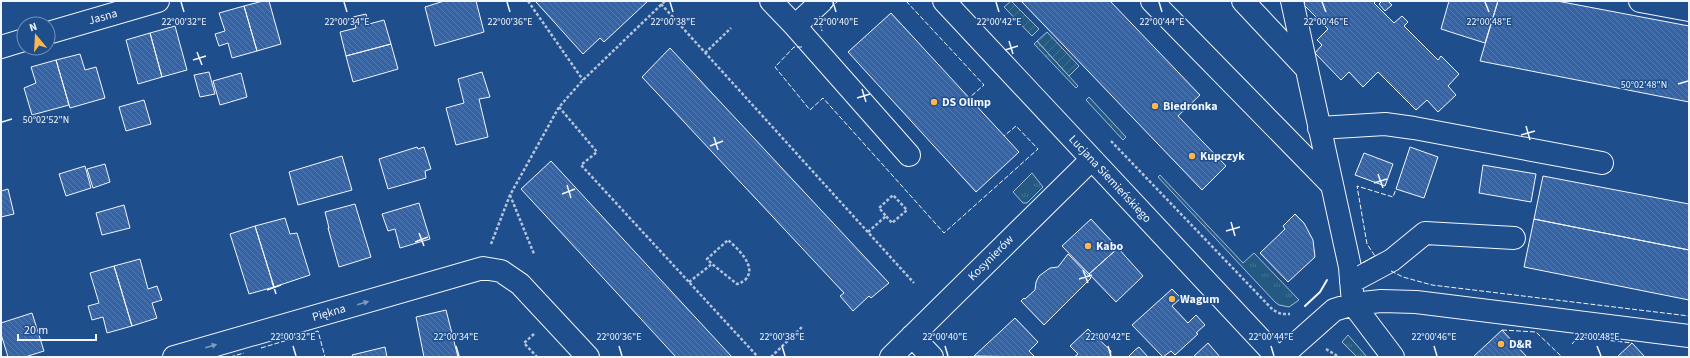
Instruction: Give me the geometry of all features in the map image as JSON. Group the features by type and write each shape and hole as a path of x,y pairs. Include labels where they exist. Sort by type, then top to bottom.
{"street":[{"name":"Jasna","path":"56,31 158,1"},
{"path":"771,1 909,155"},
{"path":"795,26 822,1"},
{"name":"Lucjana Siemieńskiego","path":"944,1 1091,160 1277,357"},
{"path":"1152,1 1332,185"},
{"path":"1243,1 1305,67"},
{"path":"1292,1 1305,67 1350,267 1353,304 1393,357"},
{"path":"1640,1 1689,10"},
{"path":"1,47 16,42"},
{"path":"1319,128 1385,124 1602,163"},
{"name":"Kosynierów","path":"891,357 1091,160"},
{"path":"1351,282 1392,260 1425,233 1514,238"},
{"path":"483,268 501,272 520,284 588,357"},
{"name":"Piękna","path":"174,357 483,268"},
{"path":"1281,357 1334,310 1353,304 1380,301 1416,302 1689,336"},
{"path":"912,336 932,357"}],"path":[{"path":"483,268 510,195 559,107 583,80 665,1"},
{"path":"529,2 583,80"},
{"path":"662,4 914,283"},
{"path":"705,53 731,28"},
{"path":"559,107 597,152 581,165 758,357"},
{"path":"1111,140 1273,310 1281,314 1296,315"},
{"path":"510,195 534,254"},
{"path":"893,195 907,210 892,223 886,216 879,208 893,195"},
{"path":"868,232 886,216"},
{"path":"728,240 739,250 749,266 749,276 741,283 737,284 712,264 707,259 728,240"},
{"path":"689,282 712,264"},
{"path":"771,357 803,326"},
{"path":"1326,348 1339,357"}],"green space":[{"path":"1011,1 1039,29 1032,36 1004,7"},
{"path":"1047,32 1079,66 1069,76 1037,41"},
{"path":"1037,41 1078,86 1076,88 1034,44"},
{"path":"1089,97 1126,137 1123,140 1086,100"},
{"path":"1032,173 1043,187 1027,203 1023,203 1013,192"},
{"path":"1160,175 1243,263 1254,253 1299,300 1289,307 1279,305 1275,302 1158,177"},
{"path":"1348,335 1367,357 1357,357 1342,342"}],"building":[{"path":"269,1 281,44 257,51 244,6"},
{"path":"444,1 476,1 484,32 435,46 425,7"},
{"path":"648,1 604,42 600,38 583,54 536,2"},
{"name":"Biedronka","path":"1021,1 1110,1 1200,95 1178,116 1226,166 1202,190"},
{"path":"1306,1 1376,1 1374,3 1394,23 1402,16 1408,22 1404,26 1438,60 1441,56 1459,74 1448,86 1456,95 1438,112 1427,100 1416,110 1378,72 1363,87 1349,72 1341,80 1315,53 1322,45 1317,40 1328,29 1303,4"},
{"path":"1382,1 1388,1 1392,5 1385,11 1379,4"},
{"path":"1449,1 1498,1 1485,43 1441,29"},
{"path":"1498,1 1557,1 1689,26 1689,102 1480,61"},
{"path":"244,6 257,51 232,58 228,43 219,46 215,34 225,31 219,13"},
{"name":"DS Olimp","path":"891,13 1019,152 976,192 848,52"},
{"path":"366,14 369,24 384,20 391,44 346,56 340,32 356,28 353,17"},
{"path":"175,26 187,70 162,77 150,33"},
{"path":"150,33 162,77 138,84 126,40"},
{"path":"391,44 398,69 353,82 346,56"},
{"path":"670,48 889,283 871,298 869,296 853,311 840,296 844,293 642,77"},
{"path":"80,54 85,70 96,67 105,98 70,108 56,60"},
{"path":"56,60 69,105 32,115 24,88 36,83 31,67"},
{"path":"209,72 215,94 200,97 194,75"},
{"path":"482,72 490,97 479,99 488,137 456,145 446,108 464,103 458,79"},
{"path":"241,73 247,97 220,105 213,81"},
{"path":"144,100 151,124 126,131 119,107"},
{"path":"417,147 418,149 424,147 431,169 425,171 426,178 388,189 379,159"},
{"path":"1410,147 1438,157 1424,198 1396,189"},
{"path":"1364,153 1393,164 1385,186 1355,175"},
{"path":"342,156 352,190 298,205 289,172"},
{"path":"551,161 732,357 676,357 521,189"},
{"path":"105,164 110,182 93,188 87,169"},
{"path":"1483,165 1536,174 1531,202 1479,193"},
{"path":"85,166 91,188 66,196 59,174"},
{"path":"1543,176 1689,204 1689,250 1534,219"},
{"path":"8,189 14,214 1,217 1,191"},
{"path":"419,203 430,239 400,248 395,229 388,231 382,214"},
{"path":"355,204 371,257 339,267 325,212"},
{"path":"124,205 130,228 102,235 96,213"},
{"path":"1295,214 1304,223 1313,240 1315,257 1288,282 1260,253 1285,229 1283,226"},
{"path":"285,218 290,234 297,233 310,275 274,287 255,226"},
{"path":"1091,219 1118,248 1089,274 1062,246"},
{"path":"1534,219 1689,250 1689,300 1524,267"},
{"path":"255,226 274,287 249,294 230,234"},
{"path":"1118,248 1143,276 1116,302 1089,274"},
{"path":"1068,254 1091,278 1044,325 1021,301 1035,290 1036,282 1039,276 1050,268 1058,267"},
{"path":"140,259 148,289 157,286 162,300 152,303 157,318 132,326 114,266"},
{"path":"114,266 132,326 107,333 103,317 92,320 88,306 99,303 90,273"},
{"path":"1172,289 1181,298 1172,306 1188,323 1196,315 1205,325 1196,333 1198,334 1175,355 1171,351 1163,357 1132,325"},
{"path":"446,310 458,357 424,357 416,317"},
{"path":"32,313 44,351 25,357 8,357 1,334 1,323"},
{"path":"1015,318 1038,342 1029,351 1034,356 1033,357 974,356"},
{"path":"1088,329 1111,351 1110,357 1074,357 1078,354 1070,346"},
{"name":"D&R","path":"1502,330 1527,357 1473,357"},
{"path":"1208,343 1220,357 1194,357 1194,356"},
{"path":"1632,343 1645,357 1617,357"},
{"path":"385,347 387,357 353,357 352,355"},
{"path":"1139,347 1148,357 1128,357 1135,350"}],"fence":[{"path":"830,8 838,1"},
{"path":"906,1 984,85 969,98"},
{"path":"820,16 819,18 822,31"},
{"path":"802,47 794,47 775,67 810,110 823,98 944,233 1038,149 1016,126 1004,136"},
{"path":"1357,266 1375,256 1367,244 1357,186 1393,197 1396,189"},
{"path":"1391,271 1403,277 1432,285 1689,316"},
{"path":"1502,330 1536,332 1562,357"},
{"path":"261,348 318,331 325,357"},
{"path":"1572,344 1578,337 1632,343"},
{"path":"230,357 244,353"}],"wall":[{"path":"1305,306 1320,292 1327,280"}],"place":[{"name":"DS Olimp","path":"934,102"},
{"name":"Biedronka","path":"1155,106"},
{"name":"Kupczyk","path":"1192,156"},
{"name":"Kabo","path":"1088,246"},
{"name":"Wagum","path":"1172,299"},
{"name":"D&R","path":"1501,344"}]}
